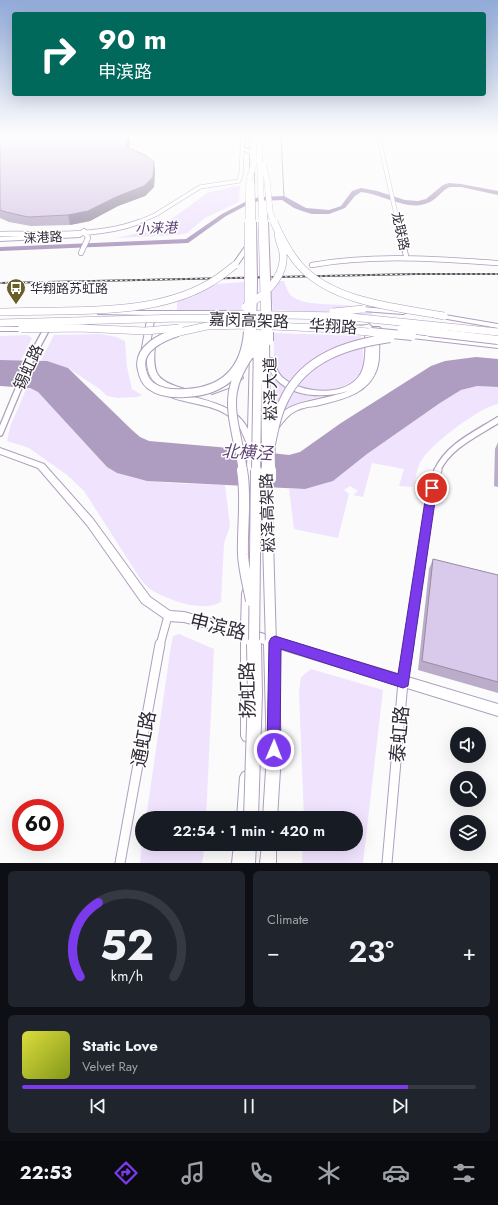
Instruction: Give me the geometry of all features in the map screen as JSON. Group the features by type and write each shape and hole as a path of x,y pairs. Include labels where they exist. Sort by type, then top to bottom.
{"highway":[{"path":"249,175 248,180 249,286 248,317 248,325 248,333 248,340 240,364 233,374 223,382 212,388 196,392 177,394 163,391 150,385 143,377 140,366 142,357 149,348 160,340 188,329 222,325 239,325 246,325 253,325 274,325 412,336 498,346"},
{"name":"崧泽高架路","path":"251,811 254,730 254,618 258,422 258,282 255,175"},
{"name":"崧泽高架路","path":"259,175 264,283 266,469 274,754 271,811"},
{"path":"266,175 268,205 278,232 296,261 305,271 332,288 366,300 498,326"},
{"path":"0,328 162,330 196,325 220,318 246,307 259,298 274,282 283,265 282,248 277,237 278,232"},
{"path":"0,313 129,307 166,301 197,290 217,280 235,265 248,246"},
{"path":"254,618 244,569 245,498 242,466 231,406 235,384 248,356 263,338 272,331 308,315 363,309 444,316"},
{"name":"嘉闵高架路","path":"0,318 182,313 341,316 498,331"},
{"name":"嘉闵高架路","path":"0,323 180,318 269,320 407,329 498,340"},
{"path":"266,469 282,404 289,389 300,375 324,357 349,346 375,340 412,336"},
{"path":"247,863 248,851"},
{"path":"268,863 269,851"}],"main road":[{"name":"崧泽大道","path":"246,633 252,446 254,282 253,175"},
{"name":"崧泽大道","path":"261,175 266,236 275,642"},
{"name":"涞港路","path":"0,239 80,235 84,231"},
{"path":"155,312 144,364 146,378 170,388 182,391 197,393 218,389 228,385 240,376 252,355"},
{"name":"华翔路","path":"0,313 270,313 373,317 498,331"},
{"path":"269,360 279,378 287,384 307,392 321,393 338,391 366,382 372,370 376,329 373,317"},
{"path":"270,434 279,420 293,409 353,392 360,384 366,370 368,328 373,317"},
{"name":"华翔路","path":"0,328 153,321 225,321 368,328 498,340"},
{"path":"153,381 156,387 175,396 204,402 228,411 238,419 246,430 252,446"},
{"name":"申滨路","path":"0,451 41,466 90,522 146,600 168,616 184,617 246,633 498,710"},
{"name":"扬虹路","path":"244,811 248,755 246,633"},
{"name":"扬虹路","path":"271,811 275,642"},
{"path":"239,863 240,851"}],"street":[{"path":"0,234 84,231 118,228 136,224 158,214 185,194 202,186 237,182 241,178 241,175"},
{"name":"龙联路","path":"387,175 406,256"},
{"path":"81,252 88,238 84,231"},
{"path":"312,266 375,257 406,256 498,263"},
{"name":"锡虹路","path":"0,433 32,356 49,325"},
{"name":"泰虹路","path":"387,863 403,682 432,488 437,472 444,459 455,449 498,420"},
{"name":"通虹路","path":"120,863 162,634 168,616"}],"shaded area":[{"path":"240,186 239,202 205,218 187,233 178,235 117,238 151,230 173,218 207,193"},
{"path":"270,281 284,281 290,294 301,301 354,306 364,308 372,312 373,315 273,310"},
{"path":"244,282 246,310 177,310 177,302 216,284"},
{"path":"274,333 361,336 363,364 361,371 351,382 329,390 328,395 307,400 273,413"},
{"path":"100,334 117,337 125,341 127,367 132,389 142,395 137,397 118,398 107,396 101,390 68,368 41,360 54,335"},
{"path":"28,335 32,338 21,360 0,360 0,336"},
{"path":"477,386 498,387 498,404 469,418 428,451 419,464 413,487 399,486 404,469 372,463 363,497 353,495 358,491 350,486 344,490 349,494 338,538 294,529 289,489 305,489 333,481 367,454 440,403 461,390"},
{"path":"27,387 38,392 107,467 119,473 148,481 225,485 230,526 224,543 221,602 213,605 197,606 179,602 151,590 141,580 84,491 67,475 29,448 7,441 10,427"},
{"path":"179,634 214,649 206,811 147,811 173,636"},
{"path":"311,669 383,690 363,863 302,863 303,851 363,851 363,811 304,811 299,692 301,677"},
{"path":"141,851 204,851 202,863 140,863"}],"water":[{"name":"北横泾","path":"476,357 498,359 498,387 477,386 461,390 367,454 333,481 305,489 147,481 117,473 107,467 38,392 30,388 0,386 0,360 47,361 68,368 132,430 140,437 149,441 289,455 300,452 341,423 431,366 445,361"}],"building":[{"path":"0,175 153,175 144,186 116,197 88,211 68,215 28,217 0,210"},
{"path":"433,559 498,575 498,682 422,661"}],"waterway":[{"path":"283,175 284,198"},
{"name":"小涞港","path":"0,249 188,241 224,215 249,202 259,199 284,198 296,207 321,213 343,207 357,191 361,190 375,192 411,203 429,200 445,186 449,185 461,185 492,193 498,193"}],"railway":[{"path":"0,283 416,274 498,274"}],"place":[{"name":"华翔路苏虹路","path":"16,305"}],"route":[{"path":"274,750 275,642 403,682 432,488"}]}
